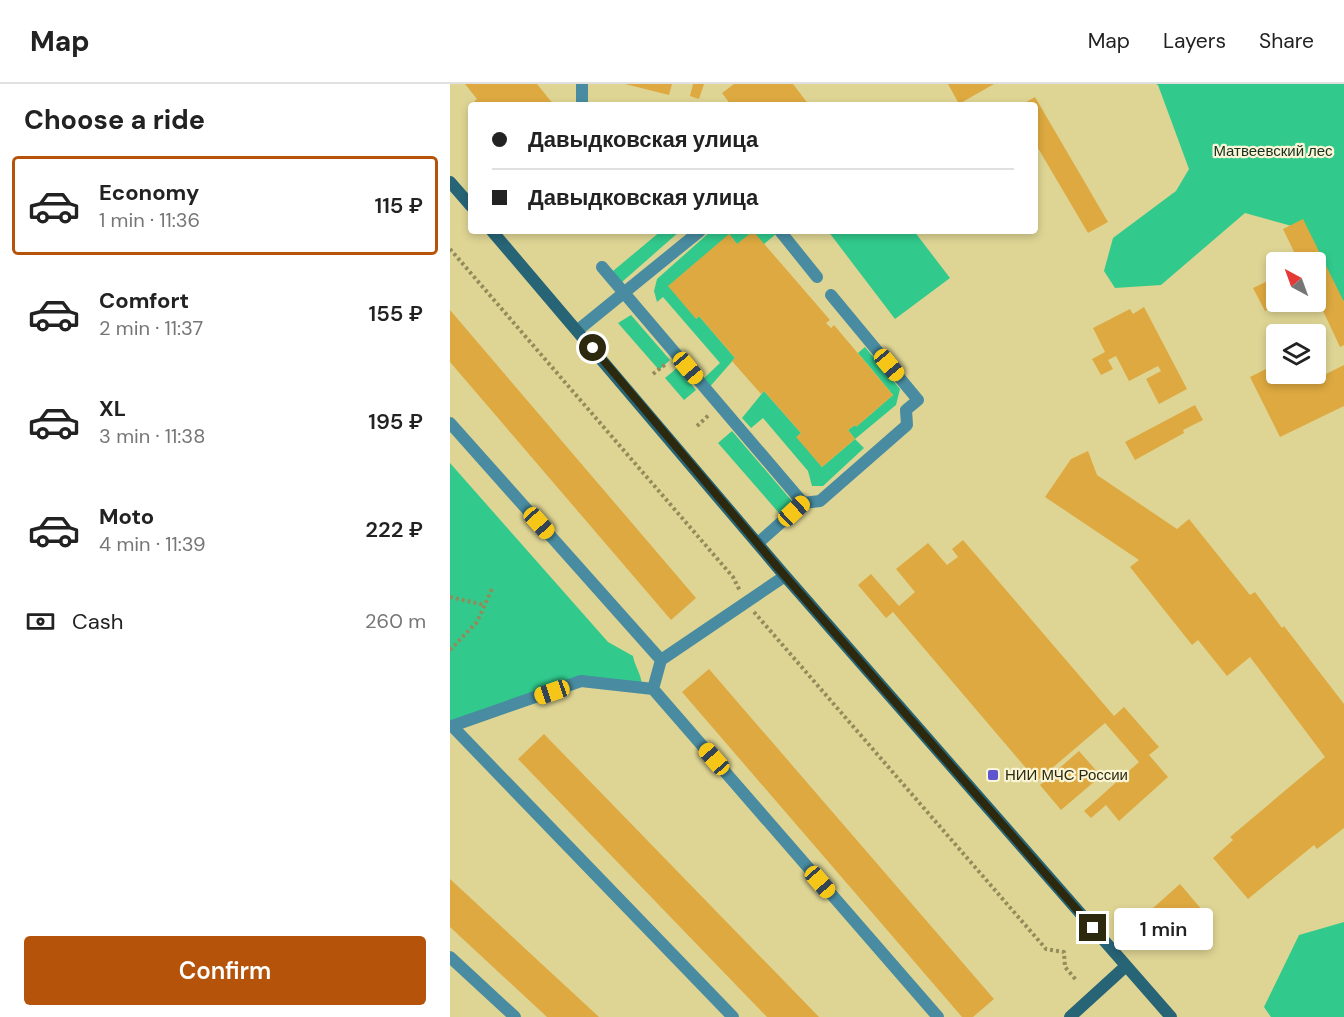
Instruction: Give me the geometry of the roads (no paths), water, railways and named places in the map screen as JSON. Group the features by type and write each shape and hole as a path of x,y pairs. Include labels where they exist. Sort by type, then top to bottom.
{"street":[{"path":"450,182 468,203"},
{"path":"495,234 785,576 1171,1017"},
{"path":"1070,1017 1126,966"}],"lane":[{"path":"582,84 582,102"},
{"path":"578,330 696,234"},
{"path":"782,234 817,277"},
{"path":"602,267 803,503"},
{"path":"758,543 803,503 820,501 907,425 906,410 918,400 831,295"},
{"path":"450,423 661,660"},
{"path":"653,689 661,660 785,576"},
{"path":"733,1017 451,726 581,681 653,689 938,1017"},
{"path":"450,957 515,1017"}],"place":[{"name":"НИИ МЧС России","path":"993,775"}],"park label":[{"name":"Матвеевский лес","path":"1273,151"}]}
